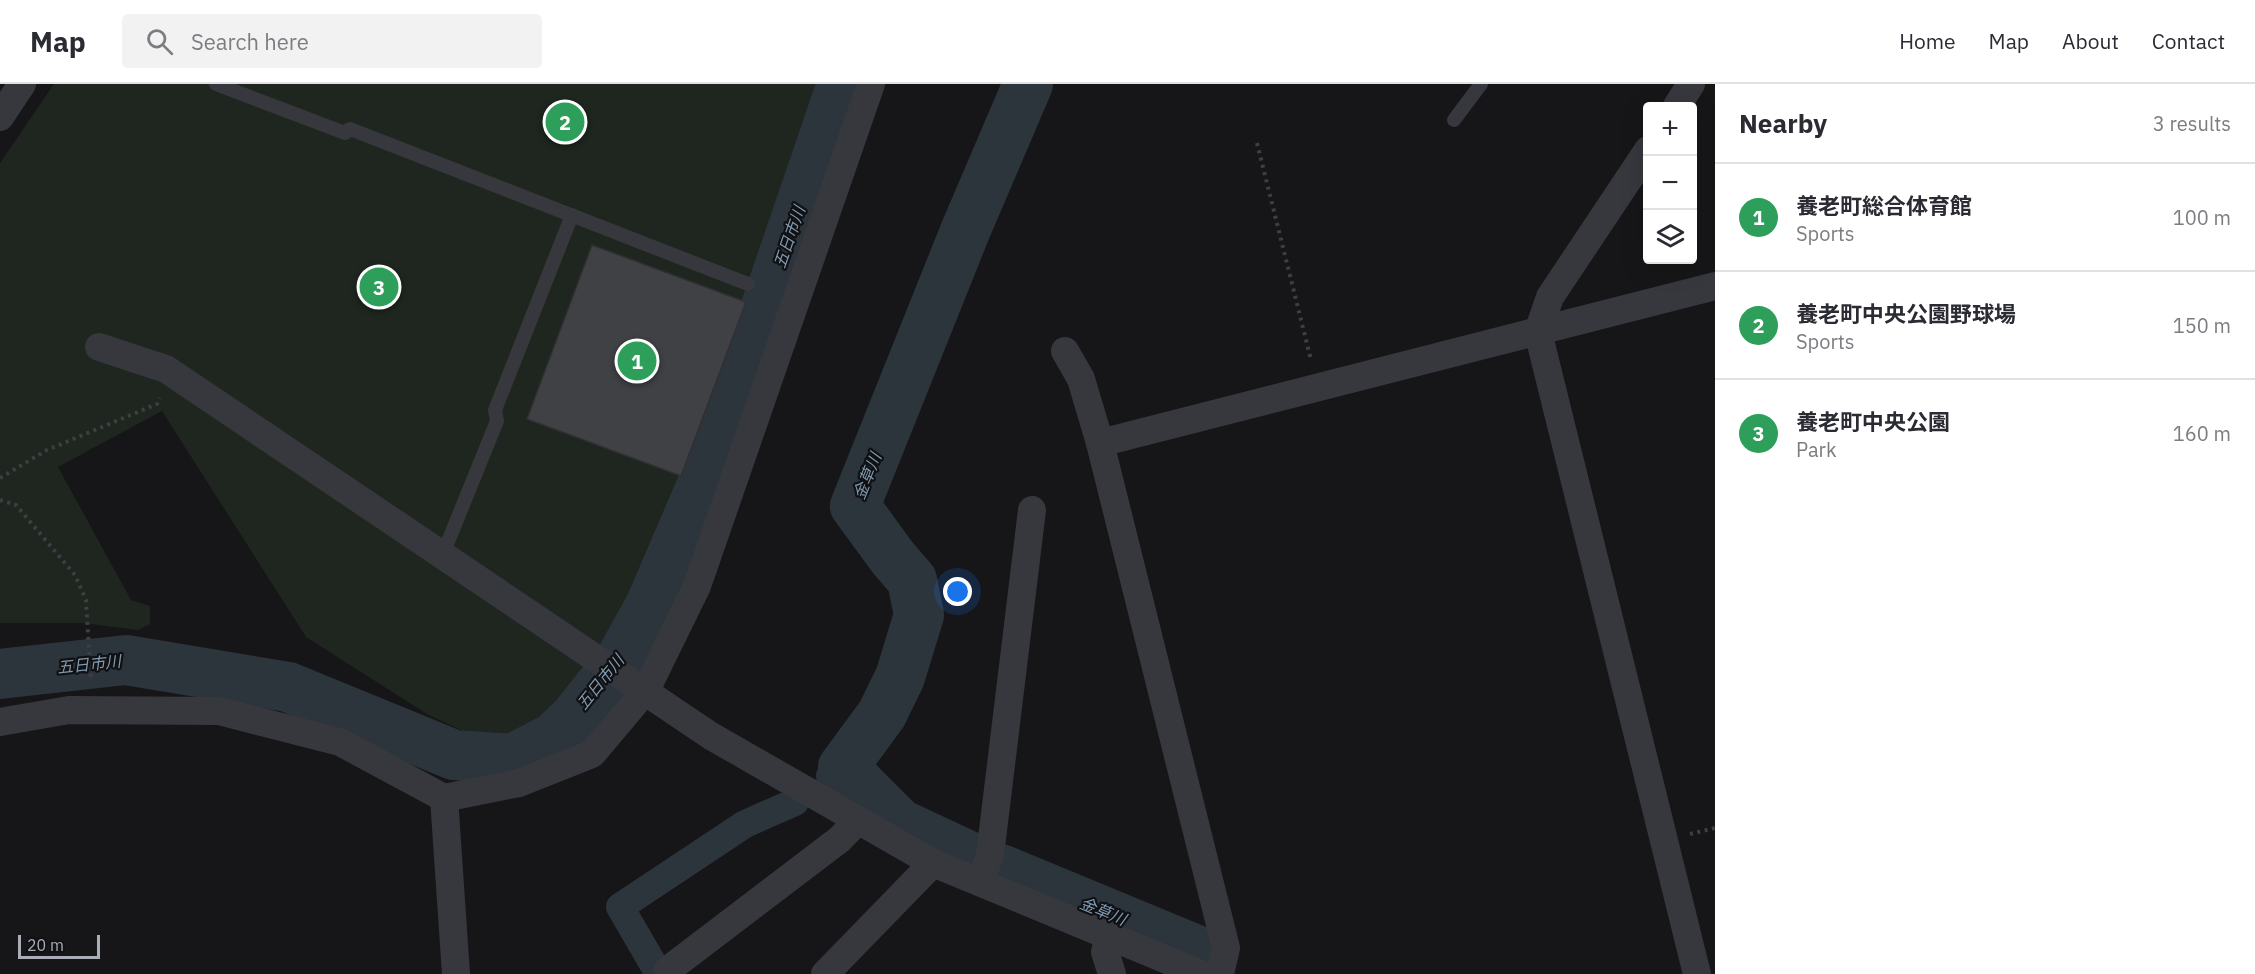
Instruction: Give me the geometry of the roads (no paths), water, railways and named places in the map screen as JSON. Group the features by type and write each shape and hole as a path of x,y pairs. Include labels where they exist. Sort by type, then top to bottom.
{"street":[{"path":"0,115 22,84"},
{"path":"0,722 69,710 219,711 340,742 444,798 519,783 592,754 646,690 697,586 871,84"},
{"path":"1680,102 1691,84"},
{"path":"1643,156 1550,297 1538,332 1697,974"},
{"path":"1100,443 1715,286"},
{"path":"99,347 172,373 646,690 711,736 933,863 1201,974"},
{"path":"1065,351 1081,379 1100,443 1226,948 1220,974"},
{"path":"980,882 990,855 1032,510"},
{"path":"444,798 456,974"},
{"path":"668,970 840,839 858,820"},
{"path":"825,974 933,863"},
{"path":"1109,936 1105,952 1112,974"}],"lane":[{"path":"216,84 345,134 350,129 748,284"},
{"path":"1454,120 1481,84"},
{"path":"443,554 497,421 495,410 572,215"}],"waterway":[{"name":"五日市川","path":"0,674 126,660 288,687 454,755 512,759 553,738 575,717 620,660 650,606 716,452 842,84"},
{"name":"金草川","path":"973,858 900,824 843,767 882,714 900,677 919,615 912,580 855,506 966,229 1028,84"},
{"path":"830,776 843,767"},
{"path":"659,974 620,907 745,824 795,802"},
{"name":"金草川","path":"1001,869 1204,953"}],"place":[{"name":"養老町中央公園野球場","path":"565,122"},
{"name":"養老町中央公園","path":"379,287"},
{"name":"養老町総合体育館","path":"637,361"}]}
